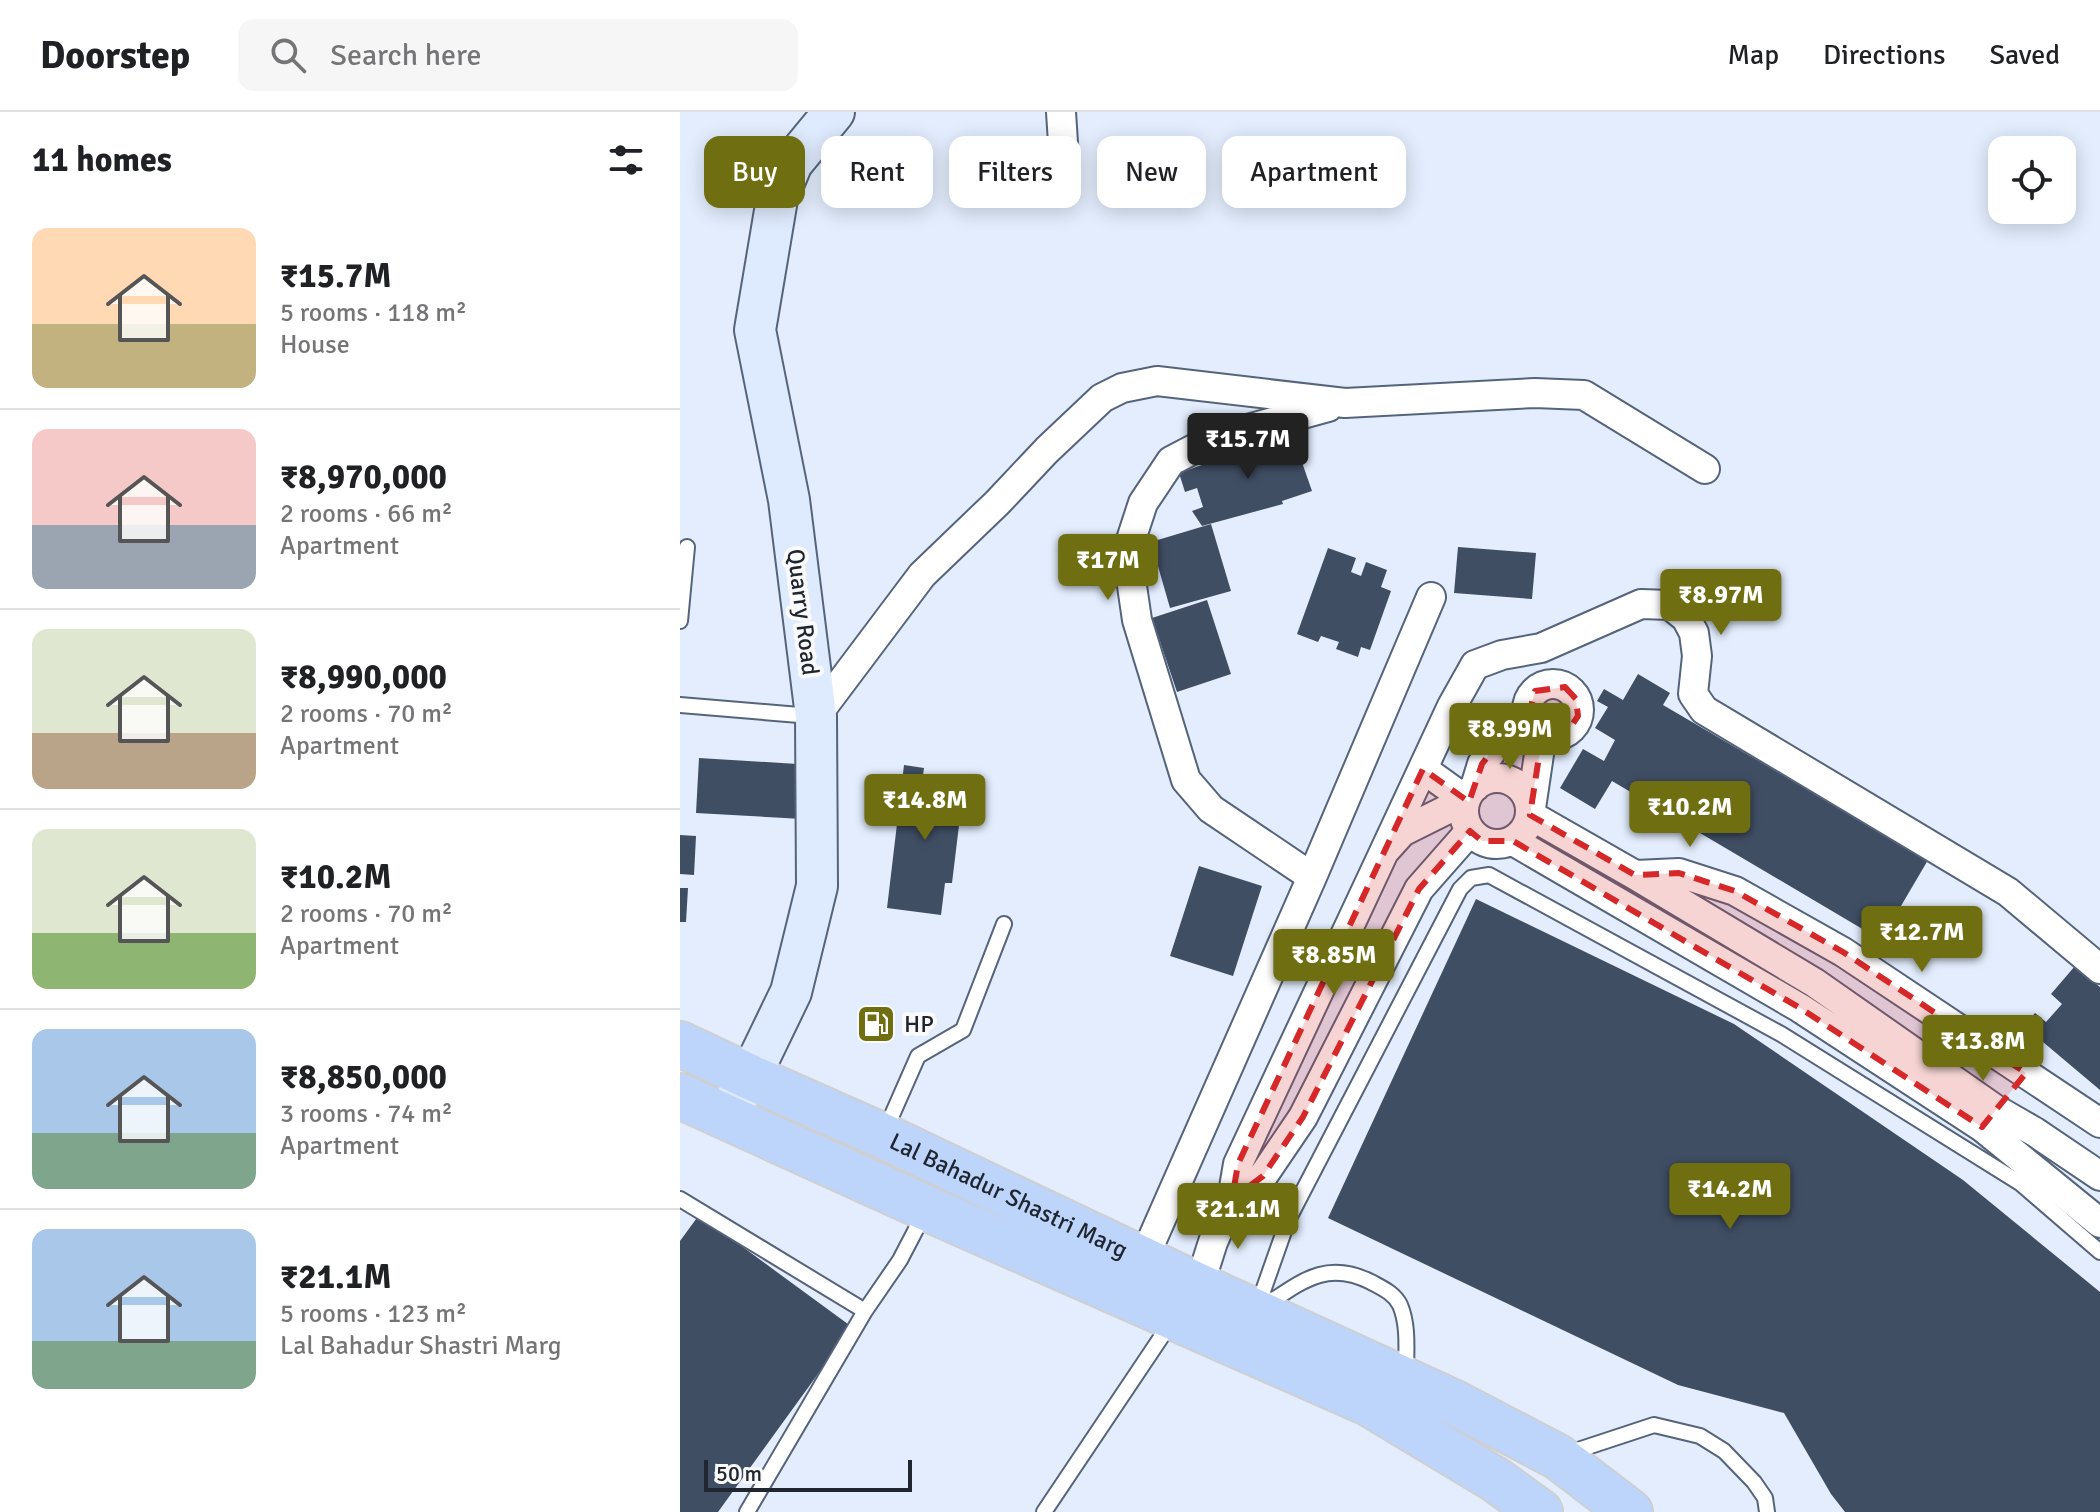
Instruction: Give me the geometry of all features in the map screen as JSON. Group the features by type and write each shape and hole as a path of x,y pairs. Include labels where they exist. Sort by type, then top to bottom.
{"main road":[{"name":"Quarry Road","path":"725,1116 750,1077 791,992 817,886 816,716 789,500 755,330 777,199 792,163 834,112"},
{"name":"Lal Bahadur Shastri Marg","path":"680,1044 883,1136 1143,1260 1187,1302 1255,1312 1453,1402 1558,1457 1630,1512"},
{"name":"Lal Bahadur Shastri Marg","path":"680,1096 927,1208 1187,1302 1368,1403 1496,1480 1540,1512"}],"street":[{"path":"1061,112 1063,136"},
{"path":"816,716 922,575 1102,398 1122,388 1157,381 1345,403 1535,393 1584,395 1705,469"},
{"path":"1312,877 1211,809 1186,780 1137,620 1127,552 1143,503 1171,461 1215,438 1345,403"},
{"path":"1143,1260 1312,877 1431,597"},
{"path":"1187,1302 1232,1199 1238,1164 1452,706 1475,665 1502,655 1541,648 1641,604 1670,605 1686,618 1694,633 1697,656 1693,694 1704,710 2008,892 2100,969"},
{"path":"1536,728 1527,713 1535,691 1573,678 1572,692 1579,707 1575,725 1560,735 1551,736 1536,728 1507,731 1482,764 1464,816 1470,831 1482,841 1497,845 1513,841 1525,830 1530,815 1536,728"},
{"path":"1423,769 1470,793"},
{"path":"1384,852 1402,832 1489,779 1505,778 1519,786 1528,799 1530,815"},
{"path":"1530,815 1815,983 1989,1118 2100,1223"},
{"path":"1232,1199 1263,1176 1303,1117 1419,889 1470,831"},
{"path":"1513,841 1989,1118 2035,1132 2100,1176"},
{"path":"1635,875 1679,873 1735,891 1843,952 2100,1123"},
{"path":"1800,1008 1815,983 1843,952"},
{"path":"1989,1118 2026,1073"}],"lane":[{"path":"680,621 687,547"},
{"path":"680,705 816,716"},
{"path":"1255,1312 1288,1220 1460,889 1471,878 1489,875 1781,1034 2020,1183 2100,1252"},
{"path":"883,1136 918,1056 963,1030 1004,924"},
{"path":"680,1199 865,1311"},
{"path":"747,1512 865,1311 900,1260 927,1208"},
{"path":"1255,1312 1305,1280 1339,1271 1355,1274 1389,1291 1399,1304 1405,1326 1407,1380"},
{"path":"1044,1512 1187,1302"},
{"path":"1558,1457 1654,1425 1700,1436 1724,1451 1754,1482 1765,1498 1767,1512"}],"highlighted area":[{"path":"1565,687 1576,699 1578,716 1568,731 1542,737 1530,815 1635,875 1679,873 1735,891 1843,952 2026,1073 1982,1127 1800,1008 1513,841 1482,841 1470,831 1419,889 1303,1117 1263,1176 1232,1199 1238,1164 1423,769 1469,802 1482,764 1507,731 1527,722 1535,691"}],"building":[{"path":"1291,431 1312,491 1282,501 1283,504 1202,526 1192,511 1203,507 1197,488 1185,492 1179,473 1256,446 1257,449 1278,441 1276,436"},
{"path":"1211,524 1231,591 1170,608 1151,542"},
{"path":"1458,547 1536,553 1532,599 1454,593"},
{"path":"1328,548 1356,558 1351,572 1361,576 1366,562 1387,570 1381,587 1391,591 1370,650 1361,647 1358,657 1336,649 1339,642 1321,636 1318,642 1297,634"},
{"path":"1207,600 1231,674 1177,692 1152,618"},
{"path":"1638,674 1670,693 1663,705 1928,860 1881,940 1612,781 1595,809 1560,788 1583,749 1604,761 1615,740 1595,728 1608,707 1597,701 1604,689 1623,700"},
{"path":"699,758 798,764 796,792 804,793 802,819 696,813"},
{"path":"904,765 924,768 922,783 944,786 945,774 965,776 952,883 945,883 941,915 887,908"},
{"path":"680,835 696,836 694,875 680,874"},
{"path":"1199,866 1262,886 1233,976 1170,956"},
{"path":"680,888 688,888 686,922 680,922"},
{"path":"1476,899 1734,1024 1963,1180 2100,1292 2100,1512 1845,1512 1831,1494 1784,1413 1678,1385 1328,1218"},
{"path":"2075,966 2100,987 2100,1090 2024,1026 2035,1013 2046,1022 2062,1004 2051,994"},
{"path":"699,1215 852,1327 718,1512 680,1512 680,1241"}],"place":[{"name":"HP","path":"876,1024"}]}
